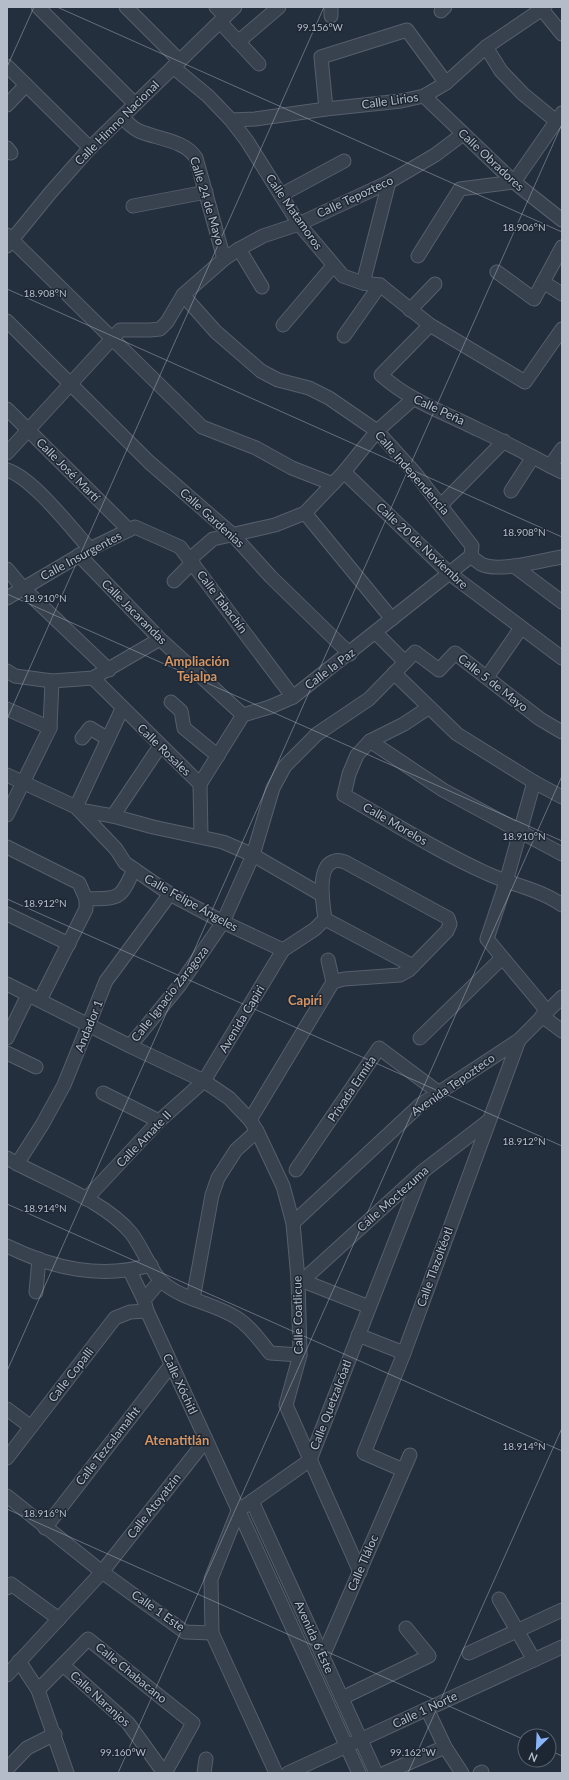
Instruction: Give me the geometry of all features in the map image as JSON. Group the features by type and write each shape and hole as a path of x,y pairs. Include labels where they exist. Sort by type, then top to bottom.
{"street":[{"path":"38,7 135,104"},
{"name":"Calle Matamoros","path":"126,7 177,64 231,120 247,141 300,224 333,266 343,276 363,283 380,285"},
{"path":"216,7 222,19 238,42 259,64"},
{"name":"Calle Himno Nacional","path":"9,240 90,148 235,7"},
{"path":"238,42 279,7"},
{"path":"543,8 562,34"},
{"name":"Calle Lirios","path":"231,120 255,119 326,109 401,101 424,96 446,84 486,47 543,8"},
{"path":"326,109 321,57 407,30 446,84"},
{"path":"418,256 460,189 514,182 559,117 523,94 501,71 486,47"},
{"path":"7,66 90,148"},
{"path":"7,105 26,85"},
{"name":"Calle Obradores","path":"424,96 514,182 562,220"},
{"name":"Calle 24 de Mayo","path":"122,117 137,130 181,145 192,151 196,158 224,259"},
{"name":"Calle Tepozteco","path":"112,338 120,330 160,329 167,322 183,295 224,259 239,249 263,236 300,224 389,182 435,156 463,134"},
{"path":"281,195 344,161"},
{"path":"363,283 389,182"},
{"path":"133,206 206,192"},
{"path":"9,240 112,338 202,427 256,448 292,468 333,484"},
{"path":"497,272 534,299 562,247"},
{"path":"239,249 262,287"},
{"path":"284,325 333,266"},
{"path":"543,282 562,294"},
{"path":"410,310 435,284"},
{"path":"344,336 380,285 430,325 524,382 562,329"},
{"name":"Calle Independencia","path":"183,295 216,332 261,371 278,380 309,388 329,398 377,431 415,473 472,546 471,556"},
{"name":"Calle Gardenias","path":"7,321 149,462 233,535 271,577 350,654"},
{"name":"Calle Peña","path":"430,325 381,375 398,390 413,399 504,442 556,469"},
{"path":"7,453 71,385 112,338"},
{"path":"174,581 212,539 275,525 305,513 344,472 377,431 413,399"},
{"name":"Calle José Martí","path":"7,409 132,529"},
{"path":"441,505 504,442"},
{"path":"556,469 562,449"},
{"path":"511,491 533,457"},
{"name":"Calle Jacarandas","path":"7,470 19,476 31,486 84,552 160,639 243,715"},
{"name":"Calle 20 de Noviembre","path":"344,472 449,573 562,658"},
{"path":"305,513 392,619"},
{"name":"Calle Insurgentes","path":"7,598 84,552 132,529"},
{"name":"Calle Tabachín","path":"132,529 180,547 192,560 293,697"},
{"path":"471,556 481,564 493,567 514,566 562,557"},
{"name":"Calle la Paz","path":"243,715 270,707 293,697 350,654 471,556"},
{"path":"514,566 562,602"},
{"path":"7,569 23,588 109,670"},
{"path":"487,677 521,628"},
{"path":"376,633 405,662"},
{"path":"7,671 15,676 52,681 93,678 160,639"},
{"name":"Calle 5 de Mayo","path":"405,662 415,652 439,670 455,653 543,721 560,731"},
{"name":"Calle Ignacio Zaragoza","path":"130,1046 180,986 223,922 253,855 267,804 280,772 317,734 369,699 405,662"},
{"path":"394,673 428,708 457,734 534,782 562,797"},
{"name":"Calle Rosales","path":"93,678 200,784 201,836"},
{"path":"7,815 24,784 50,728 52,681"},
{"path":"171,702 181,711 184,728 218,756"},
{"path":"78,809 122,708"},
{"name":"Calle Morelos","path":"428,708 404,724 370,741 358,755 349,774 344,794 465,863 506,882 540,893 562,905"},
{"path":"7,709 50,728"},
{"path":"200,784 243,715"},
{"path":"82,738 90,728 108,740"},
{"path":"370,741 460,799 562,854"},
{"path":"113,816 160,746"},
{"path":"7,776 78,809 223,842 253,855 322,895"},
{"path":"534,782 521,832 487,939 545,1014 562,1030"},
{"name":"Calle Felipe Ángeles","path":"78,809 116,849 125,862 170,894 223,922 283,950"},
{"path":"7,847 79,883 86,899 86,909 69,944 7,1038"},
{"path":"333,982 344,979 400,975 413,966 448,930 450,924 448,918 345,862 335,861 326,866 323,874 322,895 325,919 413,966"},
{"path":"86,899 114,898 125,890 134,869"},
{"name":"Andador 1","path":"12,1161 53,1106 89,1026 106,981 170,894"},
{"path":"7,914 69,944"},
{"name":"Avenida Capiri","path":"204,1081 283,950 315,929 325,919"},
{"path":"420,1038 502,958"},
{"path":"193,1299 212,1195 218,1178 254,1125 333,982 328,960"},
{"path":"7,984 89,1026 204,1081 229,1098 254,1125"},
{"name":"Avenida Tepozteco","path":"293,1223 420,1105 519,1040 562,997"},
{"name":"Calle Tlazoltéotl","path":"403,1470 364,1453 404,1353 519,1040"},
{"name":"Privada Ermita","path":"296,1170 379,1048 438,1092"},
{"path":"7,1053 36,1067"},
{"name":"Calle Amate II","path":"86,1199 159,1121 204,1081"},
{"path":"103,1093 159,1121"},
{"name":"Calle Moctezuma","path":"300,1280 422,1172 488,1121"},
{"name":"Calle Coatlicue","path":"254,1125 283,1186 293,1223 300,1280 300,1354 286,1405 360,1572"},
{"path":"12,1161 86,1199 116,1218 131,1232 152,1265 160,1281 172,1289 193,1299 236,1317 252,1331 270,1353 300,1354"},
{"name":"Calle Quetzalcóatl","path":"238,1511 310,1460 422,1172"},
{"path":"7,1246 39,1259 73,1270 99,1272 130,1271 152,1265"},
{"path":"36,1292 39,1259"},
{"name":"Calle Xóchitl","path":"130,1271 238,1511"},
{"path":"300,1280 369,1307"},
{"path":"145,1306 160,1281"},
{"name":"Calle Copalli","path":"7,1458 115,1318 145,1306"},
{"path":"358,1335 404,1353"},
{"name":"Calle Tezcalamalht","path":"45,1528 171,1365"},
{"path":"7,1408 31,1427"},
{"name":"Calle Atoyatzin","path":"7,1674 102,1572 206,1440"},
{"name":"Calle Tláloc","path":"323,1656 410,1455"},
{"name":"Calle 1 Este","path":"7,1496 45,1528 102,1572 185,1632 212,1633"},
{"name":"Avenida 6 Este","path":"252,1501 376,1773"},
{"path":"238,1511 211,1579 212,1633 276,1773"},
{"name":"Avenida 6 Este","path":"238,1511 359,1773"},
{"path":"7,1588 11,1584 59,1618"},
{"path":"499,1599 534,1660"},
{"path":"468,1653 562,1610"},
{"path":"342,1698 429,1656 406,1628"},
{"name":"Calle Chabacano","path":"38,1690 88,1639 193,1723 164,1773"},
{"name":"Calle 1 Norte","path":"288,1773 349,1752 427,1709 562,1647"},
{"path":"19,1662 38,1690 55,1734 67,1773"},
{"name":"Calle Naranjos","path":"63,1665 128,1723 164,1773"},
{"path":"427,1709 445,1747 462,1773"},
{"path":"7,1769 27,1748 55,1734"},
{"path":"384,1773 445,1747"},
{"path":"204,1773 206,1759"}],"district":[{"name":"Ampliación Tejalpa","path":"197,668"},
{"name":"Capiri","path":"305,1000"},
{"name":"Atenatitlán","path":"177,1440"}]}
